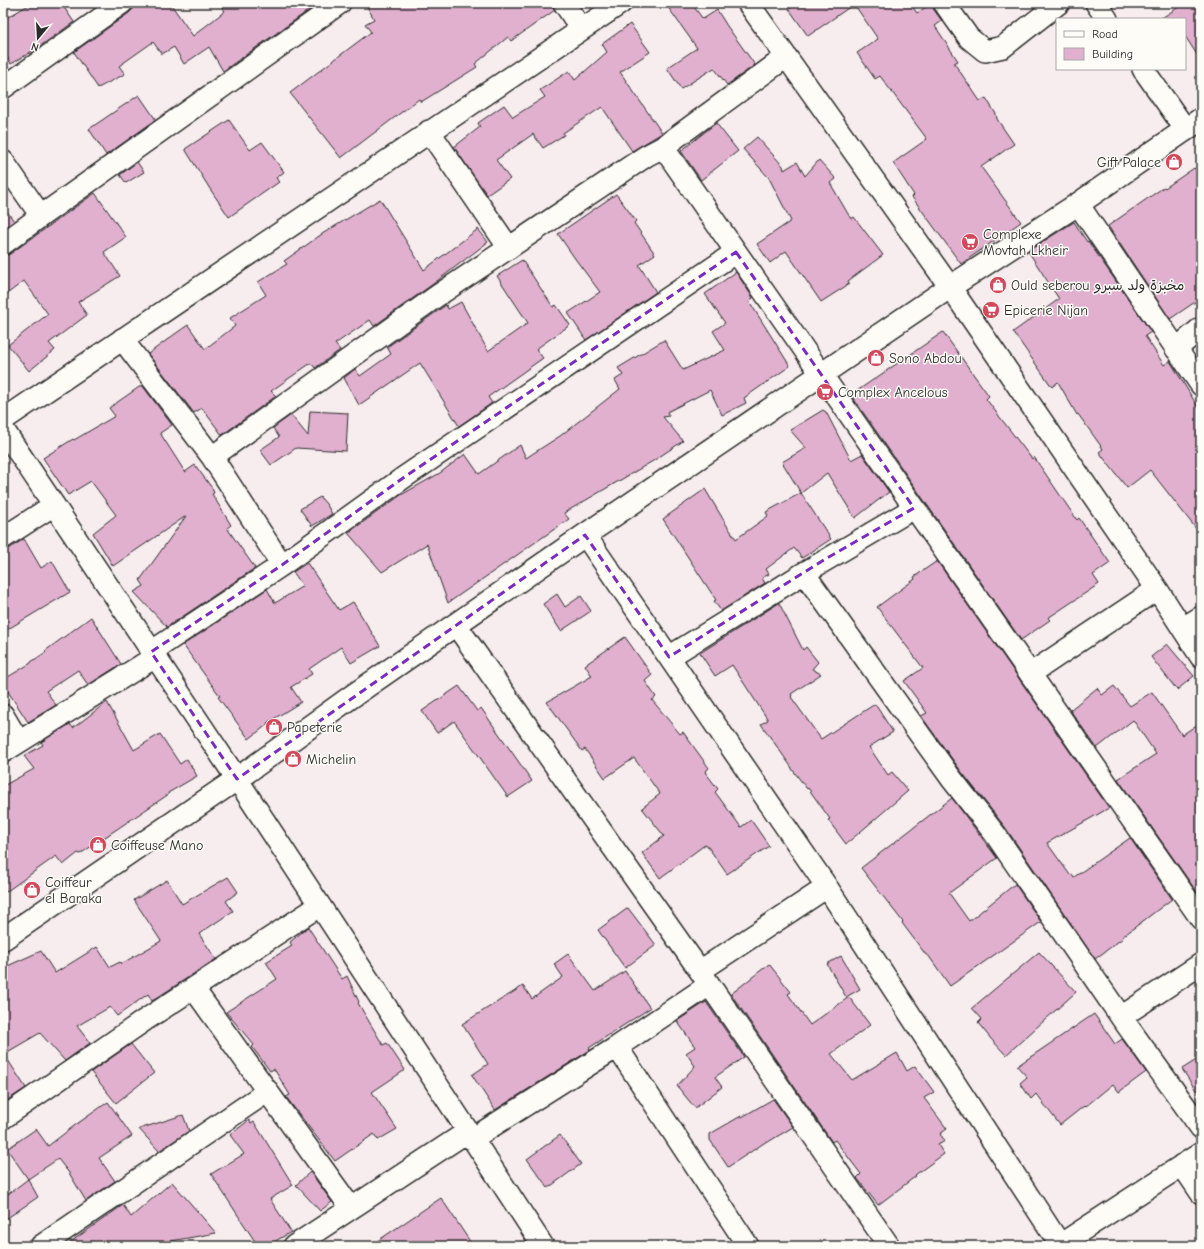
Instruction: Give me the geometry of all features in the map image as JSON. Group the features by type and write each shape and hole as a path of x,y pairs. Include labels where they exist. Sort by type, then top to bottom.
{"street":[{"path":"3,88 122,3"},
{"path":"3,244 340,3"},
{"path":"564,3 581,29"},
{"path":"3,420 429,131 621,3"},
{"path":"748,3 950,287 1157,589 1201,657"},
{"path":"944,3 969,38 985,51 1003,47 1059,3"},
{"path":"1096,3 1106,18"},
{"path":"212,457 437,296 646,156 663,147 786,57"},
{"path":"3,939 237,779 351,697 585,535 950,287 1078,204 1194,124 1144,70"},
{"path":"429,131 509,248"},
{"path":"663,147 1201,918"},
{"path":"3,161 41,216"},
{"path":"1078,204 1201,385"},
{"path":"3,715 11,747 153,655 403,478 736,252"},
{"path":"1176,349 1201,328"},
{"path":"122,339 212,457 282,565"},
{"path":"3,429 237,779 543,1246"},
{"path":"3,538 54,505"},
{"path":"669,657 804,573 914,508"},
{"path":"585,535 826,887 1060,1246 1201,1153"},
{"path":"804,573 951,778 995,834 1121,1017 1201,1128"},
{"path":"1030,674 1157,589"},
{"path":"1183,628 1201,617"},
{"path":"456,625 705,978 889,1246"},
{"path":"294,1246 351,1208 469,1135 617,1047 705,978 826,887"},
{"path":"3,1118 145,1020 319,906"},
{"path":"1121,1017 1201,964"},
{"path":"194,988 351,1208"},
{"path":"617,1047 748,1246"},
{"path":"41,1246 268,1091"},
{"path":"1182,1165 1201,1193"}],"highlighted area":[{"path":"736,252 914,508 827,558 669,657 585,535 237,779 151,652 282,565 403,478"}],"building":[{"path":"32,3 61,3 74,22 36,49 11,64 3,49 3,20"},
{"path":"139,3 170,3 193,36 225,11 219,3 319,3 223,71 209,47 184,64 174,47 162,54 153,42 119,66 125,74 98,88 74,52 129,13"},
{"path":"365,3 552,3 555,10 511,41 508,37 475,64 477,67 421,102 419,99 341,158 290,93 371,32 365,24 374,19"},
{"path":"665,3 691,3 703,19 717,10 755,65 727,85 714,68 681,89 667,68 697,48"},
{"path":"799,3 910,3 917,13 932,3 934,10 942,21 935,26 958,61 954,63 980,101 986,98 996,114 997,119 1014,144 981,167 1021,222 961,264 912,197 914,195 893,163 927,139 880,76 875,79 857,53 878,39 854,4 808,36 789,9"},
{"path":"1185,3 1201,3 1201,61 1186,38 1186,18 1162,18"},
{"path":"630,24 650,52 620,72 662,133 632,151 602,107 563,133 564,135 543,148 533,134 496,160 510,179 487,195 454,147 480,127 478,123 504,105 513,117 545,97 540,90 569,71 575,80 607,52 602,44"},
{"path":"139,95 156,120 106,155 89,129"},
{"path":"229,120 250,150 262,142 284,172 276,178 279,182 229,217 185,149"},
{"path":"716,123 738,151 701,180 681,151"},
{"path":"757,137 783,166 784,170 797,162 805,176 819,160 836,179 830,183 851,219 854,217 883,255 848,281 849,284 821,302 786,251 770,263 757,244 791,221 769,178 743,149"},
{"path":"137,162 144,172 126,183 120,175"},
{"path":"1201,164 1201,298 1170,319 1108,226 1164,187 1165,188"},
{"path":"95,193 126,237 104,252 120,276 78,302 87,315 49,343 55,350 29,371 8,345 48,314 24,281 3,297 3,256 10,254"},
{"path":"616,194 636,221 634,223 655,254 639,265 656,292 586,340 568,313 600,292 558,234"},
{"path":"380,199 424,270 478,229 488,242 374,326 370,320 335,344 340,350 315,368 311,363 271,391 276,396 222,435 202,408 194,413 148,354 188,325 205,349 235,326 230,318 266,295 258,282 287,264 284,261 322,234"},
{"path":"3,206 14,221 3,229"},
{"path":"1074,222 1151,332 1145,336 1164,365 1170,361 1201,412 1201,535 1150,470 1127,488 1099,452 1103,449 1078,414 1077,415 1058,382 1052,387 1013,332 1059,299 1028,251"},
{"path":"522,260 553,307 556,305 570,325 536,349 543,358 488,397 492,403 459,426 420,363 359,405 344,378 355,369 360,376 391,354 387,347 446,305 448,309 461,302 488,351 528,323 497,276"},
{"path":"736,272 753,298 749,301 790,366 744,398 746,403 722,415 710,390 667,412 669,416 663,417 683,441 653,461 564,513 569,519 448,603 427,544 382,572 348,533 401,495 440,473 465,454 479,474 520,445 526,458 560,436 620,389 615,380 623,375 618,368 664,340 683,370 725,350 713,331 725,323 705,294"},
{"path":"943,332 989,396 986,399 1032,459 1034,457 1077,520 1079,518 1110,563 1093,575 1099,584 1048,618 1050,620 1021,640 851,395"},
{"path":"142,385 172,425 160,433 185,472 195,465 212,488 214,493 212,494 231,525 227,528 255,568 167,627 134,592 144,586 140,580 186,516 113,566 93,533 116,515 91,481 68,495 43,458 73,439 74,440 115,416 109,408"},
{"path":"823,410 826,412 851,460 862,454 889,492 855,518 827,473 801,493 782,462 806,448 790,430"},
{"path":"310,411 348,413 346,451 296,448 271,465 260,450 279,437 273,428 291,415 308,436"},
{"path":"705,489 736,539 768,516 766,512 801,493 831,539 802,558 794,548 766,569 769,574 762,578 765,583 721,611 714,601 716,600 663,519"},
{"path":"320,497 332,514 312,526 300,509"},
{"path":"24,539 41,568 52,561 70,592 3,632 3,550 10,548"},
{"path":"937,561 1109,808 1047,843 1070,875 1072,874 1074,877 1130,838 1172,899 1095,959 1005,827 961,771 921,716 927,713 904,681 923,668 877,607 915,579 914,577"},
{"path":"307,563 339,610 353,602 380,646 351,663 341,647 309,669 312,674 291,687 301,702 267,723 268,724 249,739 218,697 220,696 183,645 267,589 275,603 303,586 293,572"},
{"path":"557,594 565,607 581,596 591,611 561,631 543,604"},
{"path":"779,603 803,650 806,647 818,662 812,669 821,674 791,694 791,697 821,739 875,704 893,732 869,747 888,775 892,772 908,791 846,844 828,820 830,819 808,788 807,789 792,769 761,724 768,720 732,665 715,676 700,653"},
{"path":"91,617 121,664 88,685 78,670 46,691 56,705 28,722 3,684 3,680 31,663"},
{"path":"625,637 652,675 645,681 656,697 652,700 680,734 683,732 709,768 705,772 718,789 715,792 741,827 751,820 769,846 727,874 706,844 660,878 642,853 664,836 642,808 660,794 634,758 605,778 585,749 582,751 547,702 592,676 585,665"},
{"path":"1167,644 1194,676 1177,690 1151,657"},
{"path":"459,686 477,711 481,708 532,781 508,797 454,721 437,733 422,711"},
{"path":"1114,686 1130,706 1152,692 1182,735 1201,722 1201,898 1118,779 1156,754 1133,720 1097,748 1070,710 1097,688 1102,695"},
{"path":"107,702 134,750 160,734 180,764 187,759 197,776 168,793 169,794 80,854 78,853 63,865 56,856 3,894 3,786 34,769 24,756 43,745 41,742 70,724 73,728"},
{"path":"952,798 997,858 949,893 969,921 1015,884 1041,922 950,986 861,868"},
{"path":"228,877 238,892 226,901 233,911 199,934 216,959 152,1001 148,994 117,1016 110,1007 77,1026 90,1043 65,1061 40,1033 4,1054 26,1088 3,1103 3,968 41,951 55,973 97,947 110,967 120,962 121,964 161,941 134,900 167,880 182,904"},
{"path":"628,908 656,945 625,968 598,930"},
{"path":"308,927 342,979 347,976 359,1002 358,1003 383,1045 387,1043 405,1070 372,1092 397,1129 378,1140 374,1134 335,1161 286,1097 290,1095 274,1069 270,1071 252,1047 254,1045 226,1012 277,979 266,962 292,946 290,942"},
{"path":"1039,952 1076,992 1006,1055 978,1023 982,1019 972,1008"},
{"path":"568,954 595,991 625,971 650,1008 589,1048 590,1050 584,1054 495,1110 472,1075 488,1064 462,1024 523,986 532,999 563,977 554,964"},
{"path":"841,956 860,989 846,997 827,964"},
{"path":"769,964 791,992 788,994 810,1025 849,997 870,1025 831,1054 852,1080 897,1053 907,1071 915,1066 934,1092 924,1098 947,1129 940,1134 945,1141 938,1145 944,1154 878,1205 857,1178 861,1174 835,1140 832,1142 731,994"},
{"path":"706,1002 744,1057 715,1077 722,1087 695,1108 677,1086 695,1066 686,1053 695,1047 677,1021"},
{"path":"1094,1014 1115,1044 1122,1039 1146,1072 1119,1092 1113,1084 1060,1125 1036,1094 1031,1099 1020,1083 1027,1077 1017,1066"},
{"path":"131,1044 154,1073 116,1103 91,1072"},
{"path":"1201,1057 1201,1098 1182,1069"},
{"path":"773,1099 793,1127 768,1142 767,1141 728,1167 710,1140 710,1134"},
{"path":"108,1102 132,1136 99,1158 115,1181 86,1201 69,1173 58,1159 28,1179 7,1149 36,1129 48,1146"},
{"path":"183,1115 189,1131 159,1151 139,1129"},
{"path":"249,1120 251,1124 254,1122 293,1185 270,1199 291,1232 267,1246 258,1246 211,1174 244,1154 230,1135"},
{"path":"560,1135 581,1164 548,1188 527,1159"},
{"path":"310,1172 332,1202 320,1211 296,1185"},
{"path":"28,1179 38,1197 3,1221 3,1198"},
{"path":"172,1182 216,1233 143,1246 65,1246 123,1205 131,1217"},
{"path":"441,1198 473,1246 370,1246"}],"place":[{"name":"Gift Palace","path":"1174,162"},
{"name":"Complexe Movtah Lkheir","path":"970,242"},
{"name":"Ould seberou مخبزة ولد سبرو","path":"998,285"},
{"name":"Epicerie Nijan","path":"991,310"},
{"name":"Sono Abdou","path":"876,358"},
{"name":"Complex Ancelous","path":"825,392"},
{"name":"Papeterie","path":"274,727"},
{"name":"Michelin","path":"293,759"},
{"name":"Coiffeuse Mano","path":"98,845"},
{"name":"Coiffeur el Baraka","path":"32,890"}]}
